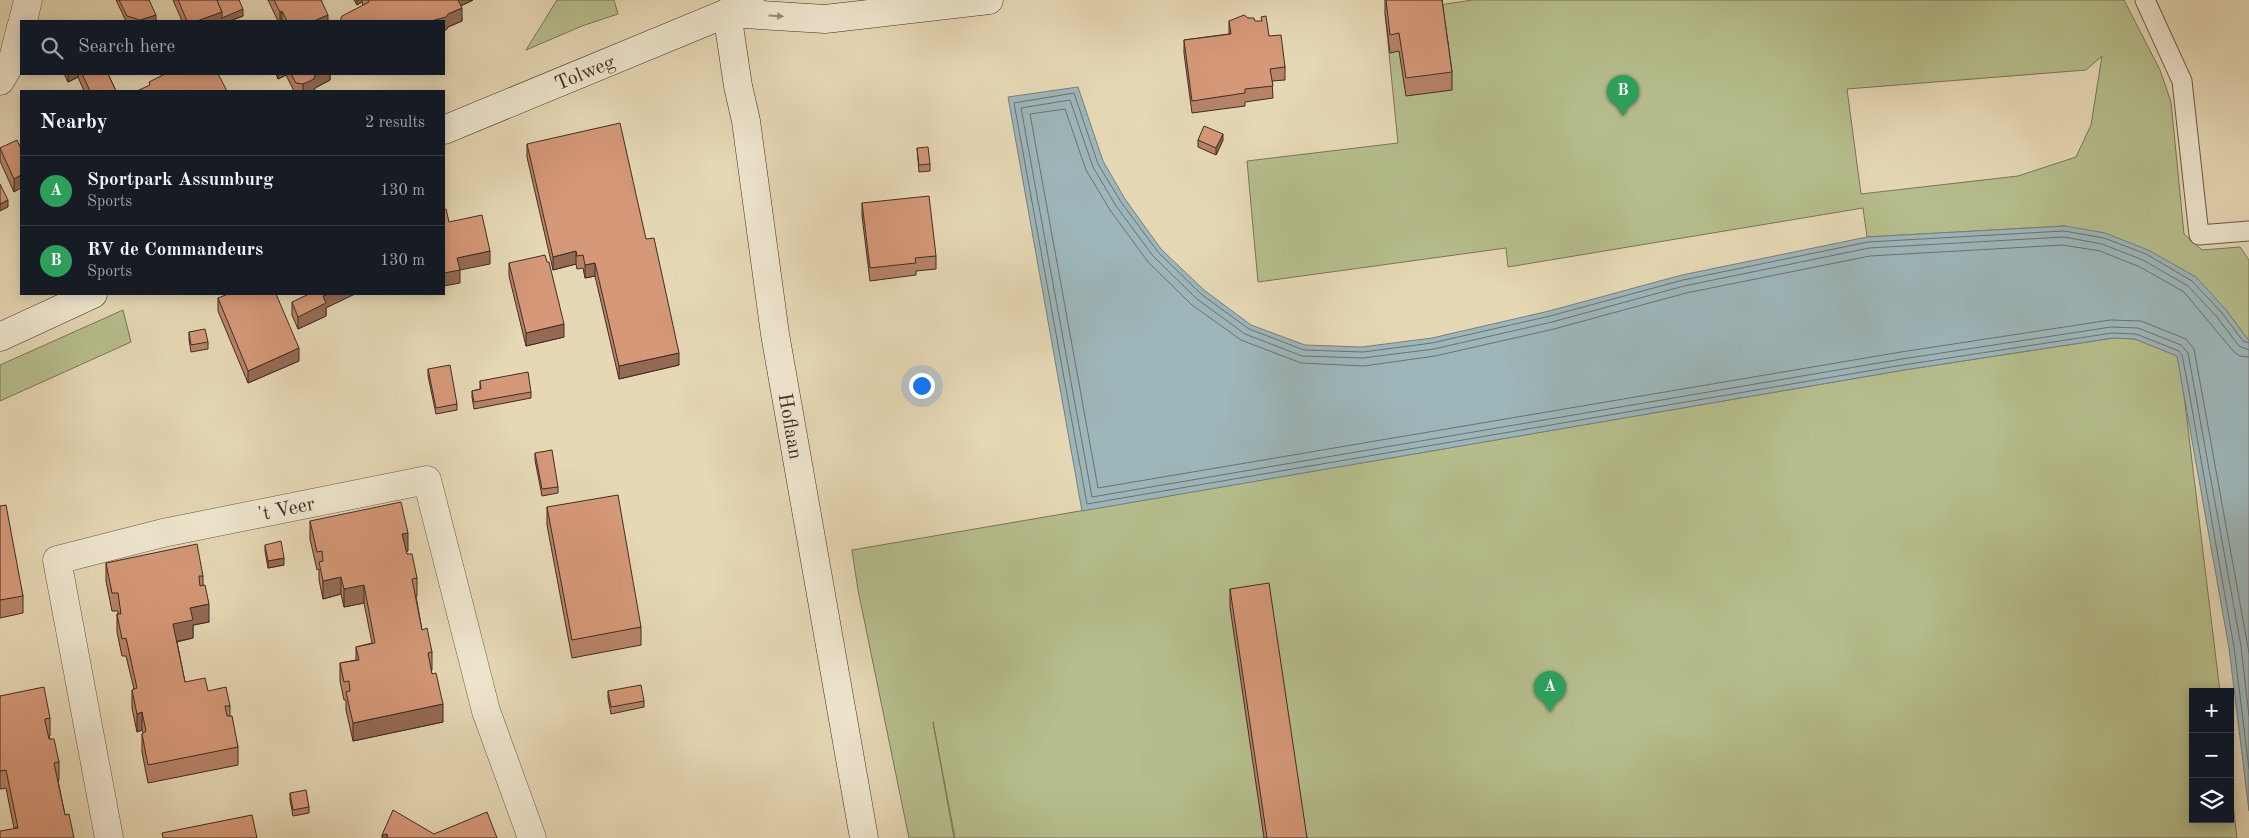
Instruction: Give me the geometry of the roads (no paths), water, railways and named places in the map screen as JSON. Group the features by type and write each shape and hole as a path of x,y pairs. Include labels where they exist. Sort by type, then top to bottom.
{"main road":[{"path":"23,20 28,0"},
{"name":"Tolweg","path":"445,130 739,6 825,19 989,0"},
{"name":"Hoflaan","path":"739,6 738,86 746,120 775,334 864,838"},
{"path":"0,82 13,59 20,31"},
{"path":"0,337 90,295"},
{"name":"'t Veer","path":"109,838 58,560 163,533 427,480 486,711 532,838"}],"lane":[{"path":"2145,0 2182,81 2199,235 2249,231"}],"water":[{"path":"1078,87 1103,161 1125,199 1161,249 1204,290 1251,325 1305,345 1362,347 1432,338 1549,311 1682,275 1867,237 2065,226 2105,233 2148,250 2196,277 2226,310 2249,341 2249,811 2229,648 2177,356 2135,339 2113,338 1904,370 1082,511 1008,97"}],"place":[{"name":"RV de Commandeurs","path":"1623,116"},
{"name":"Sportpark Assumburg","path":"1550,712"}]}
